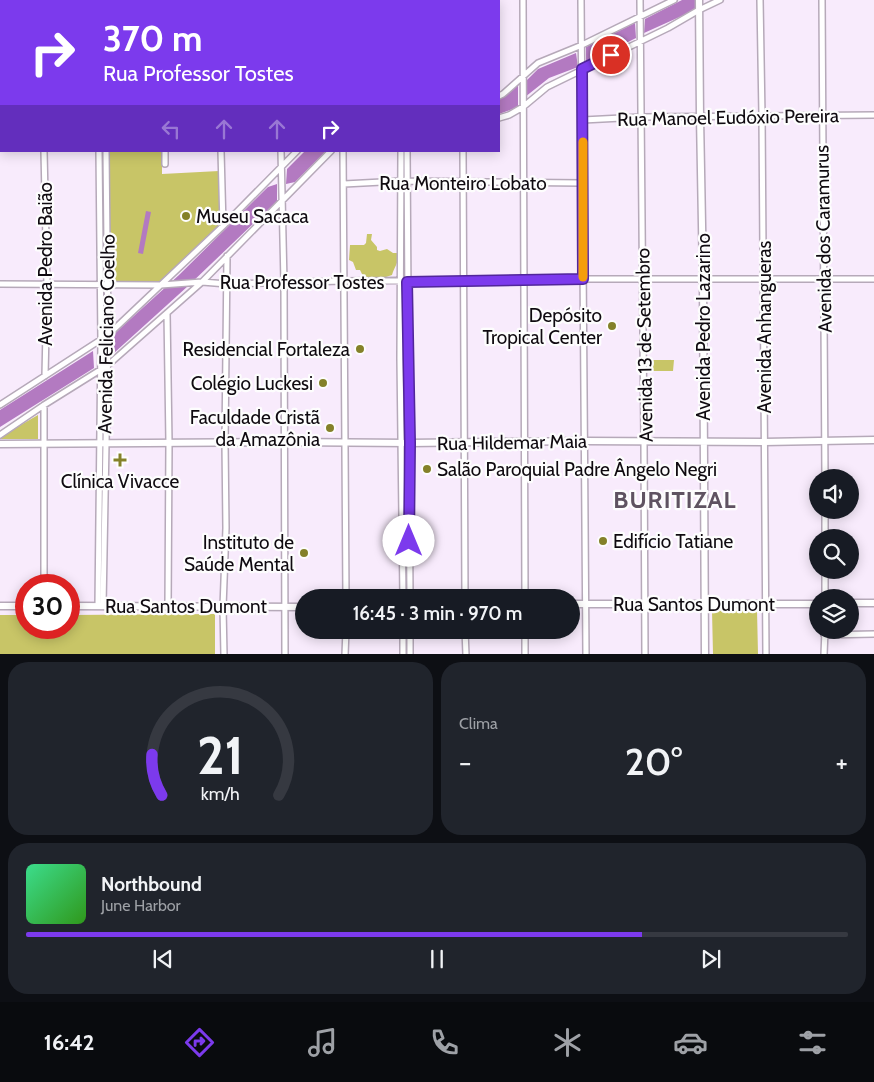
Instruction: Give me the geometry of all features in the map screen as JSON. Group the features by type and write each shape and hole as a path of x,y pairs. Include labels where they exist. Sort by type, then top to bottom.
{"main road":[{"name":"Avenida Pedro Lazarino","path":"699,0 705,654"},
{"name":"Rua Hildemar Maia","path":"0,444 874,440"},
{"path":"859,604 874,603"},
{"name":"Rua Santos Dumont","path":"580,604 809,604"},
{"path":"0,606 15,606"},
{"name":"Rua Santos Dumont","path":"80,606 295,606"}],"street":[{"path":"522,0 525,589"},
{"path":"581,0 586,654"},
{"path":"640,0 640,21"},
{"path":"500,96 538,63 582,47 640,21 674,0"},
{"path":"500,118 509,115 547,87 582,68 668,28 720,0"},
{"name":"Avenida Anhangueras","path":"760,0 766,654"},
{"name":"Avenida dos Caramurus","path":"822,0 825,469"},
{"name":"Avenida 13 de Setembro","path":"640,21 645,654"},
{"name":"Rua Manoel Eudóxio Pereira","path":"583,120 874,115"},
{"name":"Avenida Pedro Baião","path":"44,152 47,285 45,376"},
{"name":"Avenida Feliciano Coelho","path":"99,152 102,443 101,606"},
{"name":"Avenida Feliciano Coelho","path":"102,443 108,365 106,152"},
{"path":"165,152 165,164"},
{"path":"221,152 223,226"},
{"path":"281,152 284,283 285,654"},
{"path":"0,405 108,338 164,285 296,152"},
{"path":"0,435 108,365 202,282 330,152"},
{"path":"343,152 346,589"},
{"path":"401,152 404,182 404,282 410,443 410,589"},
{"path":"404,182 407,152"},
{"path":"463,152 465,589"},
{"path":"99,167 106,166"},
{"name":"Rua Monteiro Lobato","path":"344,184 404,182 582,183"},
{"path":"224,654 227,256"},
{"name":"Rua Professor Tostes","path":"0,284 164,285 202,282 227,284 583,279 874,278"},
{"path":"403,589 400,359 404,282"},
{"path":"167,313 169,443 168,607"},
{"path":"400,359 408,359"},
{"path":"44,405 44,574"},
{"path":"403,521 409,522"},
{"path":"859,633 874,634"},
{"path":"346,639 346,654"},
{"path":"403,639 403,654"},
{"path":"410,639 410,654"},
{"path":"465,639 466,654"},
{"path":"525,639 525,654"},
{"path":"824,639 824,654"}],"shaded area":[{"path":"682,0 695,0 695,10 644,33 645,19"},
{"path":"635,23 636,38 586,63 586,47"},
{"path":"576,53 578,67 549,78 525,97 525,82 538,69"},
{"path":"518,85 518,107 500,114 500,98 503,98"},
{"path":"107,152 162,152 162,174 219,171 221,226 160,283 108,284"},
{"path":"304,152 325,152 295,182 286,184 287,169"},
{"path":"277,184 277,201 114,353 114,334 179,275 268,187"},
{"path":"146,211 151,212 143,254 138,253"},
{"path":"367,234 372,234 371,240 377,247 377,250 387,249 399,255 392,275 364,278 360,270 356,270 353,262 349,260 350,245 364,245"},
{"path":"93,351 94,368 0,427 0,410"},
{"path":"653,360 674,360 673,371 653,371"},
{"path":"38,415 38,439 0,439 0,437"},
{"path":"757,610 758,654 713,654 712,611"},
{"path":"215,614 215,654 0,654 0,615 15,615 15,639 80,639 80,615"}],"slow traffic":[{"path":"583,142 583,277"}],"place":[{"name":"Museu Sacaca","path":"186,216"},
{"name":"Depósito Tropical Center","path":"612,326"},
{"name":"Residencial Fortaleza","path":"360,349"},
{"name":"Colégio Luckesi","path":"323,383"},
{"name":"Faculdade Cristã da Amazônia","path":"330,428"},
{"name":"Clínica Vivacce","path":"120,460"},
{"name":"Salão Paroquial Padre Ângelo Negri","path":"427,469"},
{"name":"Edifício Tatiane","path":"603,541"},
{"name":"Instituto de Saúde Mental","path":"304,553"}],"district":[{"name":"BURITIZAL","path":"675,500"}],"route":[{"path":"409,541 410,443 407,282 583,279 582,69 611,55"}]}
